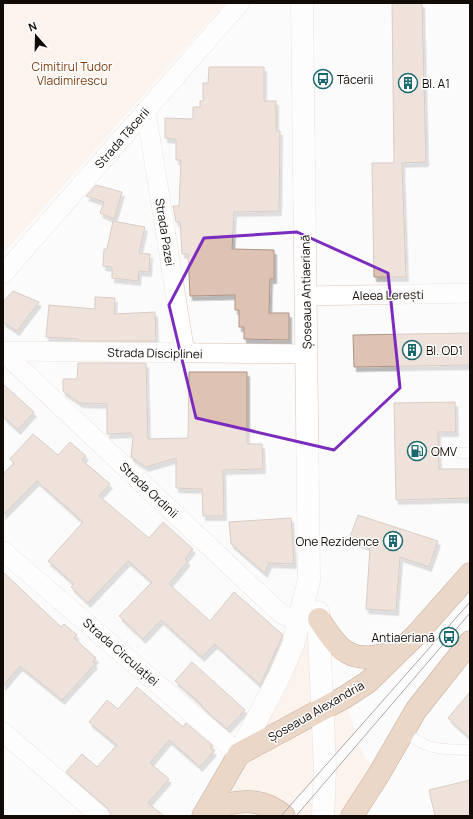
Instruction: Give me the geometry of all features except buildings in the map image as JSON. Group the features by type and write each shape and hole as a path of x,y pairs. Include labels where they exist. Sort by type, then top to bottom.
{"main road":[{"name":"Șoseaua Antiaeriană","path":"302,3 309,580 310,618 324,709 325,767 323,816"},
{"name":"Șoseaua Alexandria","path":"239,754 324,709 368,682 401,650 470,574"},
{"path":"204,814 239,754 280,675 293,645 310,618 338,646 357,657 378,657 401,650"},
{"path":"352,816 380,774 404,730 429,692 470,642"},
{"path":"204,814 233,802 251,801 268,806 284,816"}],"street":[{"name":"Strada Tăcerii","path":"3,274 240,3"},
{"name":"Strada Pazei","path":"146,111 185,353"},
{"name":"Aleea Lerești","path":"306,296 470,293"},
{"name":"Strada Disciplinei","path":"3,351 307,354"},
{"name":"Strada Ordinii","path":"3,351 281,614 291,618 310,618"},
{"name":"Strada Circulației","path":"3,551 239,754"},
{"path":"3,732 100,816"}],"lane":[{"path":"404,730 425,745 438,748 470,750"}],"highlighted area":[{"path":"297,232 388,273 400,388 334,450 196,418 169,305 204,238"}],"green space":[{"name":"Cimitirul Tudor Vladimirescu","path":"3,3 225,3 3,254"},
{"path":"309,580 317,609 324,709 345,697 355,733 283,814 284,816 203,816 239,754"},
{"path":"359,744 365,757 379,774 352,816 296,816"}],"tram line":[{"path":"281,816 470,602"},
{"path":"296,816 470,613"}],"place":[{"name":"Tăcerii","path":"323,79"},
{"name":"Bl. A1","path":"408,83"},
{"name":"Bl. OD1","path":"412,350"},
{"name":"OMV","path":"417,451"},
{"name":"One Rezidence","path":"393,541"},
{"name":"Antiaeriană","path":"449,637"}]}
